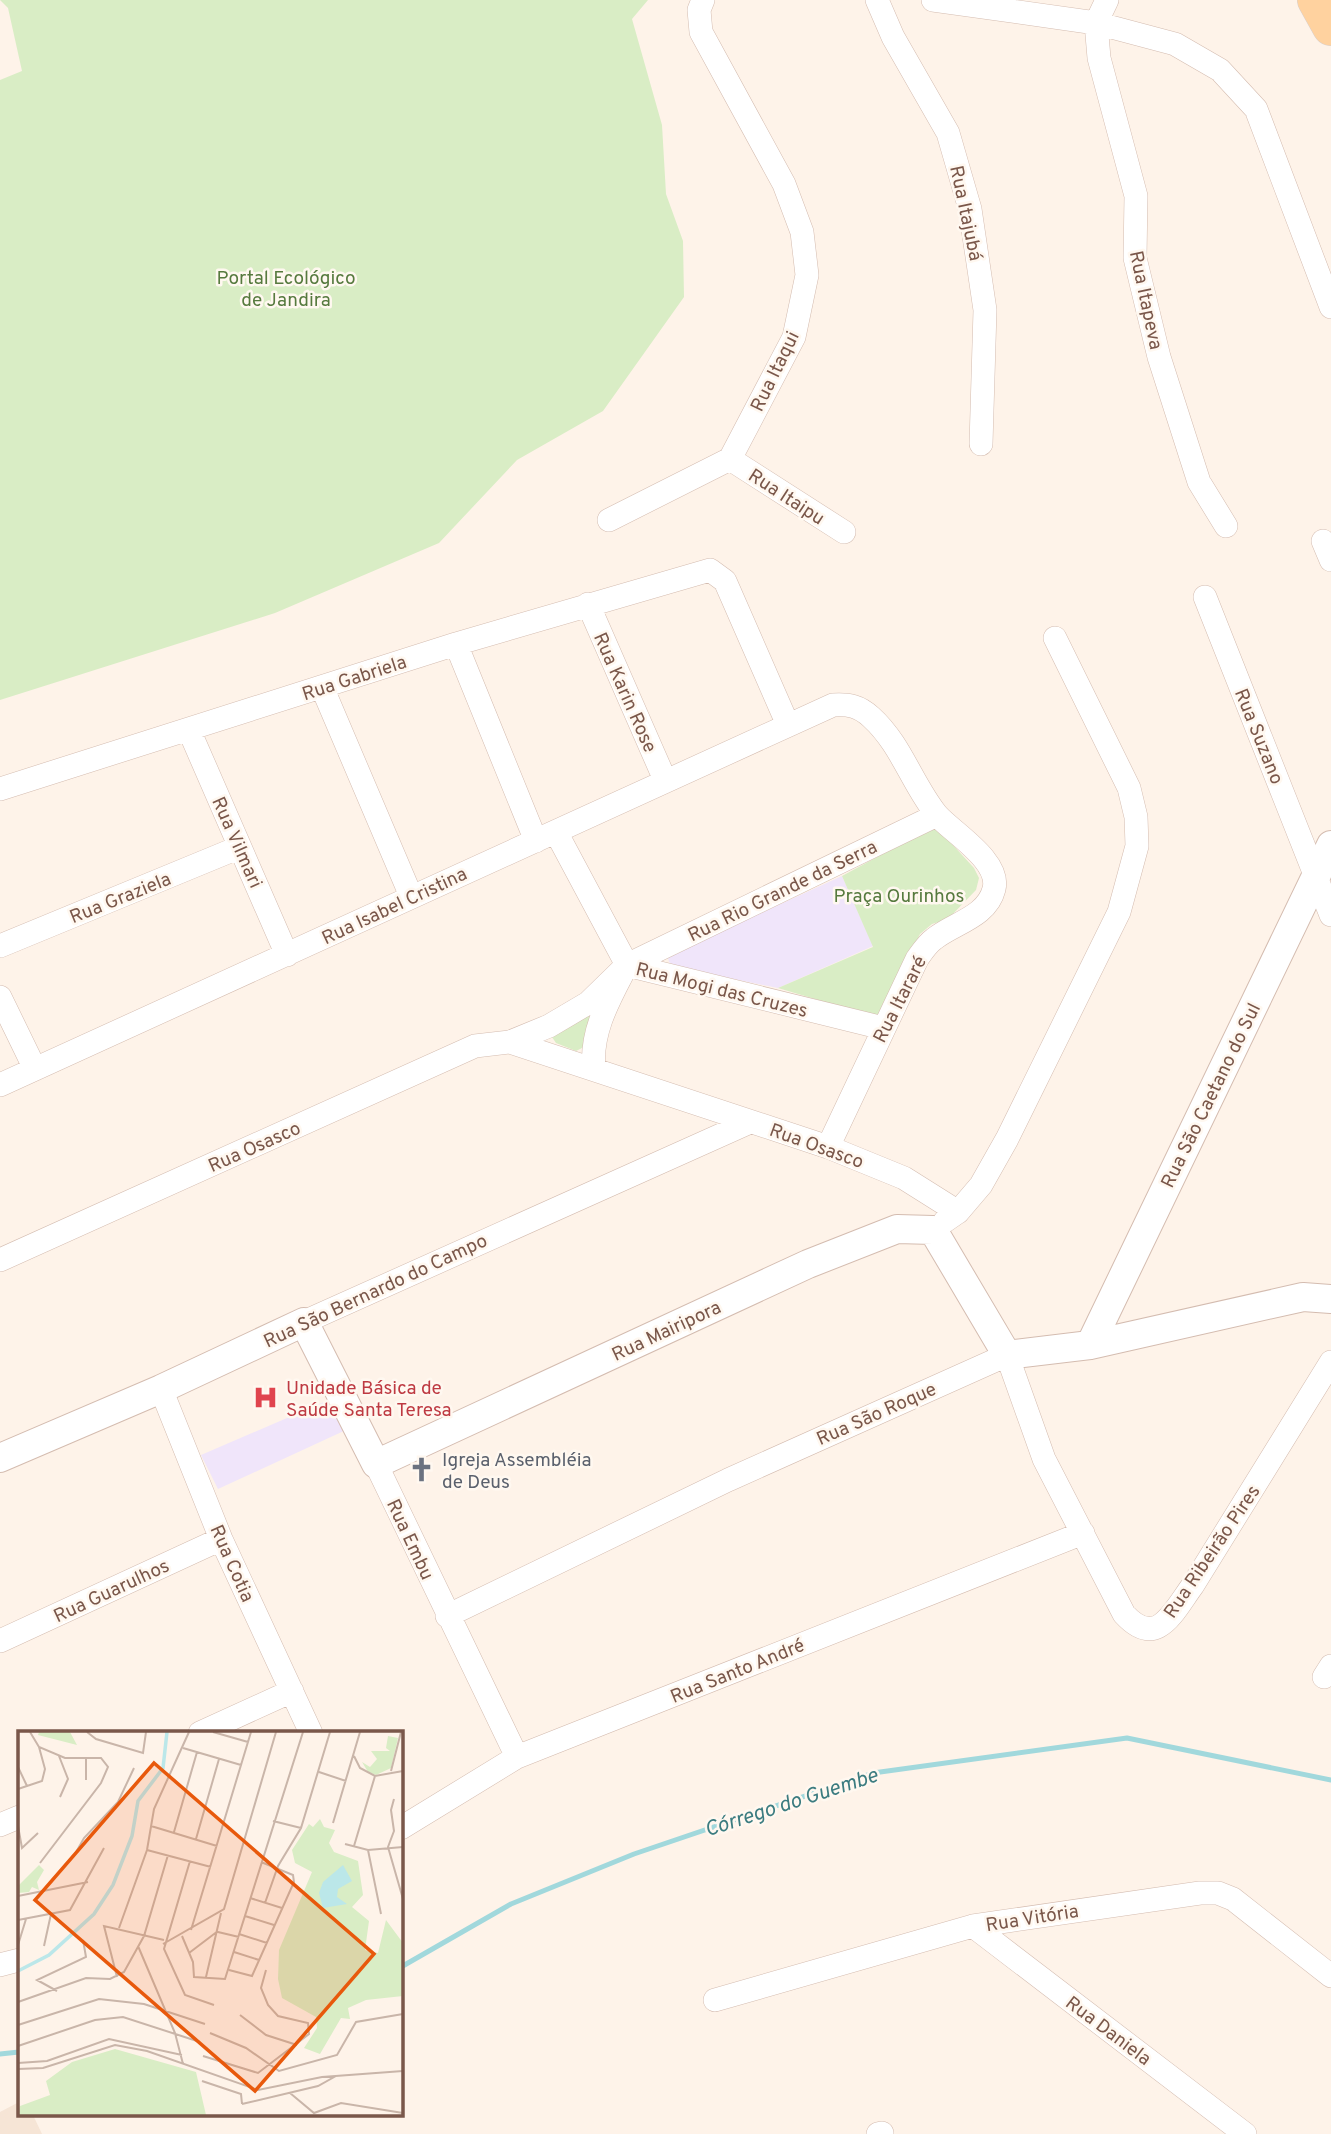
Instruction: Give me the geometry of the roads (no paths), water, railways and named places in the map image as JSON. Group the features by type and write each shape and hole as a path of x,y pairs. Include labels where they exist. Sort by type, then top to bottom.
{"main road":[{"path":"1318,0 1331,27"}],"street":[{"name":"Rua Itaqui","path":"703,0 699,10 701,32 784,184 802,232 807,275 794,337 730,459"},
{"name":"Rua Itajubá","path":"877,0 893,37 948,133 970,209 985,310 981,444"},
{"path":"933,0 1096,23 1175,44 1220,70 1256,110 1331,307"},
{"path":"1096,23 1107,0"},
{"path":"1318,0 1331,12"},
{"name":"Rua Itapeva","path":"1096,23 1099,58 1136,196 1135,258 1159,357 1199,482 1226,526"},
{"path":"609,520 730,459"},
{"name":"Rua Itaipu","path":"730,459 844,532"},
{"name":"Rua Gabriela","path":"0,789 456,644 710,570 725,581 788,725"},
{"name":"Rua Suzano","path":"1205,597 1331,915"},
{"name":"Rua Karin Rose","path":"588,604 665,780"},
{"path":"1055,638 1129,788 1136,817 1137,846 1119,912 1007,1139 981,1185 958,1212 933,1230 1007,1355 1044,1459 1083,1533"},
{"path":"456,644 546,836 627,965"},
{"path":"322,687 411,896"},
{"name":"Rua Isabel Cristina","path":"0,1085 832,705 852,704 871,717 897,746 937,815"},
{"name":"Rua Vilmari","path":"189,730 288,955"},
{"name":"Rua Rio Grande da Serra","path":"627,965 937,815"},
{"name":"Rua Itararé","path":"828,1147 917,959 936,937 978,913 989,902 995,887 993,875 983,858 937,815"},
{"name":"Rua São Caetano do Sul","path":"1090,1345 1331,845"},
{"name":"Rua Graziela","path":"0,946 240,847"},
{"name":"Rua Osasco","path":"0,1260 475,1046 510,1042 549,1026 588,1003 627,965"},
{"name":"Rua Mogi das Cruzes","path":"594,1069 592,1050 596,1033 627,965 883,1028"},
{"path":"0,997 35,1069"},
{"name":"Rua Osasco","path":"510,1042 828,1147 904,1178 958,1212"},
{"name":"Rua São Bernardo do Campo","path":"0,1458 160,1390 304,1322 750,1122"},
{"name":"Rua Mairipora","path":"376,1464 808,1264 897,1229 933,1230"},
{"name":"Rua São Roque","path":"447,1616 728,1480 1007,1355 1090,1345 1303,1297 1331,1299"},
{"name":"Rua Embu","path":"304,1322 517,1756"},
{"name":"Rua Ribeirão Pires","path":"1083,1533 1124,1614 1133,1625 1143,1630 1160,1626 1193,1585 1331,1362"},
{"name":"Rua Cotia","path":"160,1390 222,1539 311,1731"},
{"name":"Rua Santo André","path":"402,1827 517,1756 1083,1533"},
{"name":"Rua Guarulhos","path":"0,1641 222,1539"},
{"path":"204,1731 292,1691"},
{"path":"0,1825 18,1817"},
{"name":"Rua Vitória","path":"715,2000 973,1926 1185,1894 1218,1893 1233,1899 1331,1976"},
{"name":"Rua Daniela","path":"973,1926 1245,2134"},
{"path":"0,1965 18,1960"}],"waterway":[{"name":"Córrego do Guembe","path":"402,1966 511,1904 634,1854 873,1773 1127,1738 1331,1780"},
{"name":"Córrego do Guembe","path":"0,2054 18,2052"}],"place":[{"name":"Unidade Básica de Saúde Santa Teresa","path":"266,1398"},
{"name":"Igreja Assembléia de Deus","path":"422,1470"}],"park label":[{"name":"Portal Ecológico de Jandira","path":"286,288"},
{"name":"Praça Ourinhos","path":"899,895"}]}
